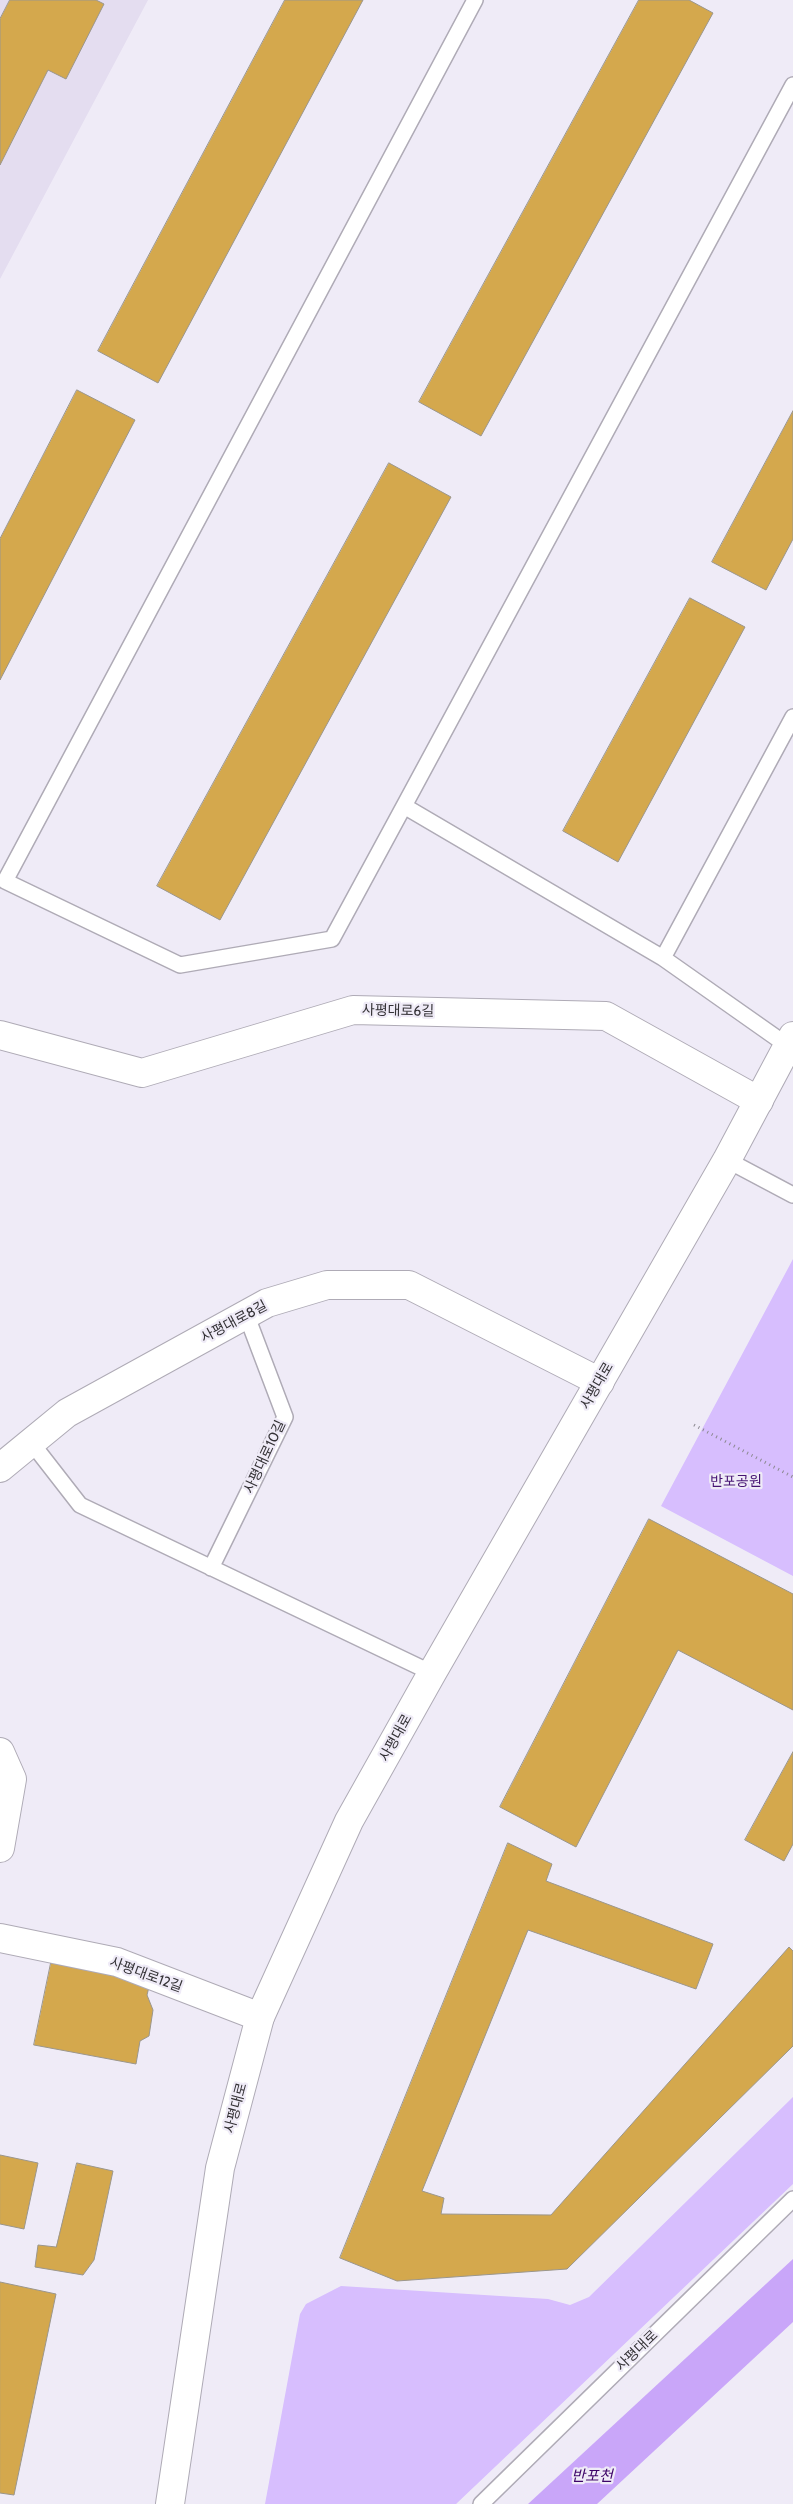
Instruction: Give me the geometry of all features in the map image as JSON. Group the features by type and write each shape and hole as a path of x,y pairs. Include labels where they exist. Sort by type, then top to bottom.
{"street":[{"name":"사평대로6길","path":"0,1035 142,1074 353,1010 606,1016 759,1101"},
{"name":"사평대로","path":"170,2504 220,2168 260,2016 349,1821 727,1160 790,1041"},
{"name":"사평대로8길","path":"0,1468 66,1413 267,1303 327,1285 409,1285 600,1382"},
{"path":"0,1752 12,1779 0,1848"},
{"name":"사평대로12길","path":"0,1938 117,1962 260,2016"}],"lane":[{"path":"475,0 4,881 180,966 332,939 793,84"},
{"path":"663,958 793,717"},
{"path":"404,806 663,958 790,1041"},
{"path":"727,1160 793,1195"},
{"name":"사평대로10길","path":"211,1568 285,1416 246,1314"},
{"path":"31,1442 80,1505 432,1673"},
{"name":"사평대로","path":"480,2504 793,2199"}],"path":[{"path":"694,1425 793,1477"}],"shaded area":[{"path":"0,0 148,0 0,279"}],"green space":[{"name":"반포공원","path":"793,1259 793,1576 661,1506"},
{"path":"793,2097 793,2184 456,2504 265,2504 300,2314 306,2304 341,2286 548,2299 570,2305 589,2297"}],"water":[{"name":"반포천","path":"793,2259 793,2322 597,2504 528,2504"}],"building":[{"path":"10,0 96,0 104,4 66,79 48,70 0,165 0,19"},
{"path":"285,0 363,0 158,383 98,351"},
{"path":"639,0 689,0 713,13 481,436 419,402"},
{"path":"77,390 135,420 0,680 0,539"},
{"path":"793,411 793,539 766,590 712,562"},
{"path":"389,463 451,497 220,920 157,886"},
{"path":"690,598 745,627 618,862 563,831"},
{"path":"649,1519 793,1594 793,1710 678,1650 576,1847 500,1807"},
{"path":"793,1752 793,1844 784,1861 745,1840"},
{"path":"508,1843 552,1864 546,1881 713,1944 696,1989 528,1930 422,2191 444,2198 441,2214 551,2215 789,1947 793,1951 793,2046 567,2269 397,2281 340,2258"},
{"path":"51,1963 150,1983 147,1995 153,2010 149,2036 140,2041 136,2064 34,2045"},
{"path":"0,2155 38,2163 24,2229 0,2224"},
{"path":"77,2163 113,2171 94,2260 83,2275 35,2267 38,2245 56,2247"},
{"path":"0,2282 56,2294 14,2495 0,2493"}]}
